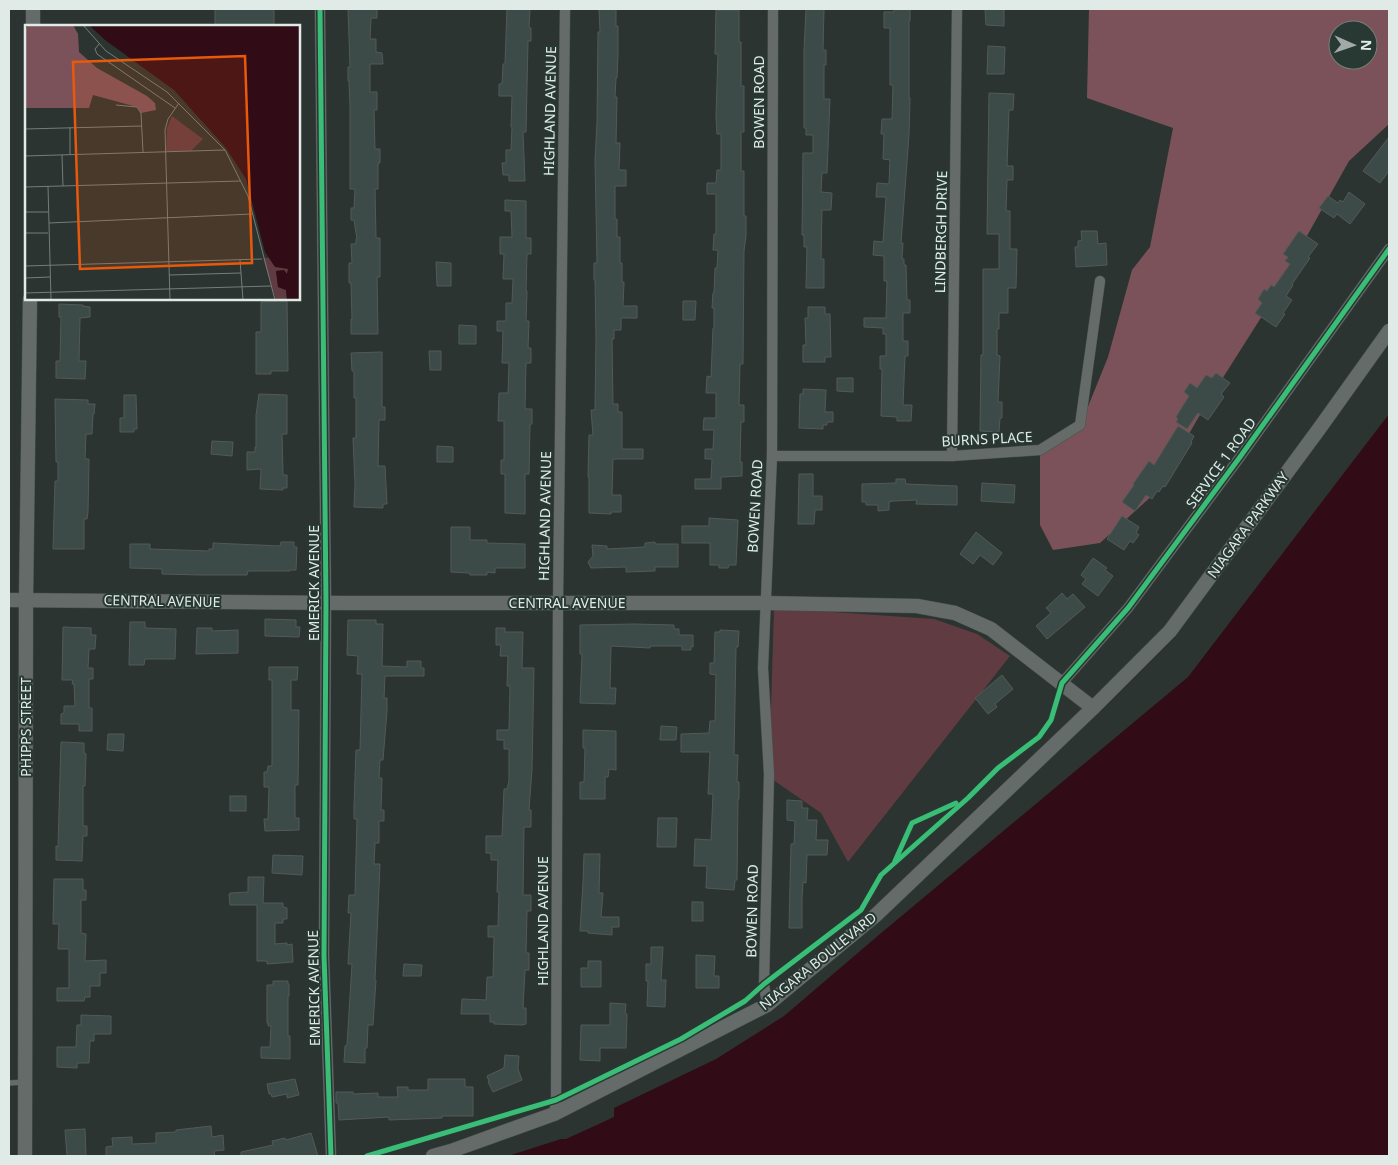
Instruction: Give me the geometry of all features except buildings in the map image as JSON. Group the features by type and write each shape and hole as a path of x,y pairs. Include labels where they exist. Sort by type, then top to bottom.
{"main road":[{"path":"33,9 33,25"},
{"name":"PHIPPS STREET","path":"25,1156 26,600 30,300"},
{"name":"NIAGARA PARKWAY","path":"1093,708 1170,631 1389,330"},
{"name":"CENTRAL AVENUE","path":"9,600 558,604 765,603 917,606 955,613 991,629 1093,708"},
{"name":"NIAGARA BOULEVARD","path":"433,1156 451,1152 554,1114 767,1005 876,915 1093,708"}],"street":[{"name":"EMERICK AVENUE","path":"320,9 326,603 324,956 331,1156"},
{"name":"HIGHLAND AVENUE","path":"554,1114 556,1100 557,1005 558,604 565,9"},
{"name":"BOWEN ROAD","path":"767,1005 764,984 769,774 763,668 772,456 773,9"},
{"name":"LINDBERGH DRIVE","path":"952,456 957,9"},
{"name":"SERVICE 1 ROAD","path":"1062,683 1128,608 1240,457 1389,249"},
{"name":"BURNS PLACE","path":"772,456 952,456 1040,450 1080,424 1100,280"}],"lane":[{"path":"9,1084 25,1082"}],"shaded area":[{"path":"1089,9 1389,9 1389,124 1349,161 1262,316 1205,406 1155,493 1100,543 1053,550 1040,525 1040,450 1081,424 1108,357 1132,270 1150,247 1173,128 1087,98"},
{"path":"1389,414 1389,1156 508,1156 566,1139 614,1117 614,1108 716,1059 784,1016 1188,677"},
{"path":"774,608 934,619 977,634 1010,656 848,862 821,813 769,777"}],"cycle path":[{"path":"320,9 326,603 324,956 331,1156"},
{"path":"367,1156 556,1100 681,1039 745,1001 764,984 861,910 881,875 968,798 998,768 1039,737 1051,720 1062,683 1128,608 1240,457 1389,249"},
{"path":"895,861 912,823 956,803"}]}
